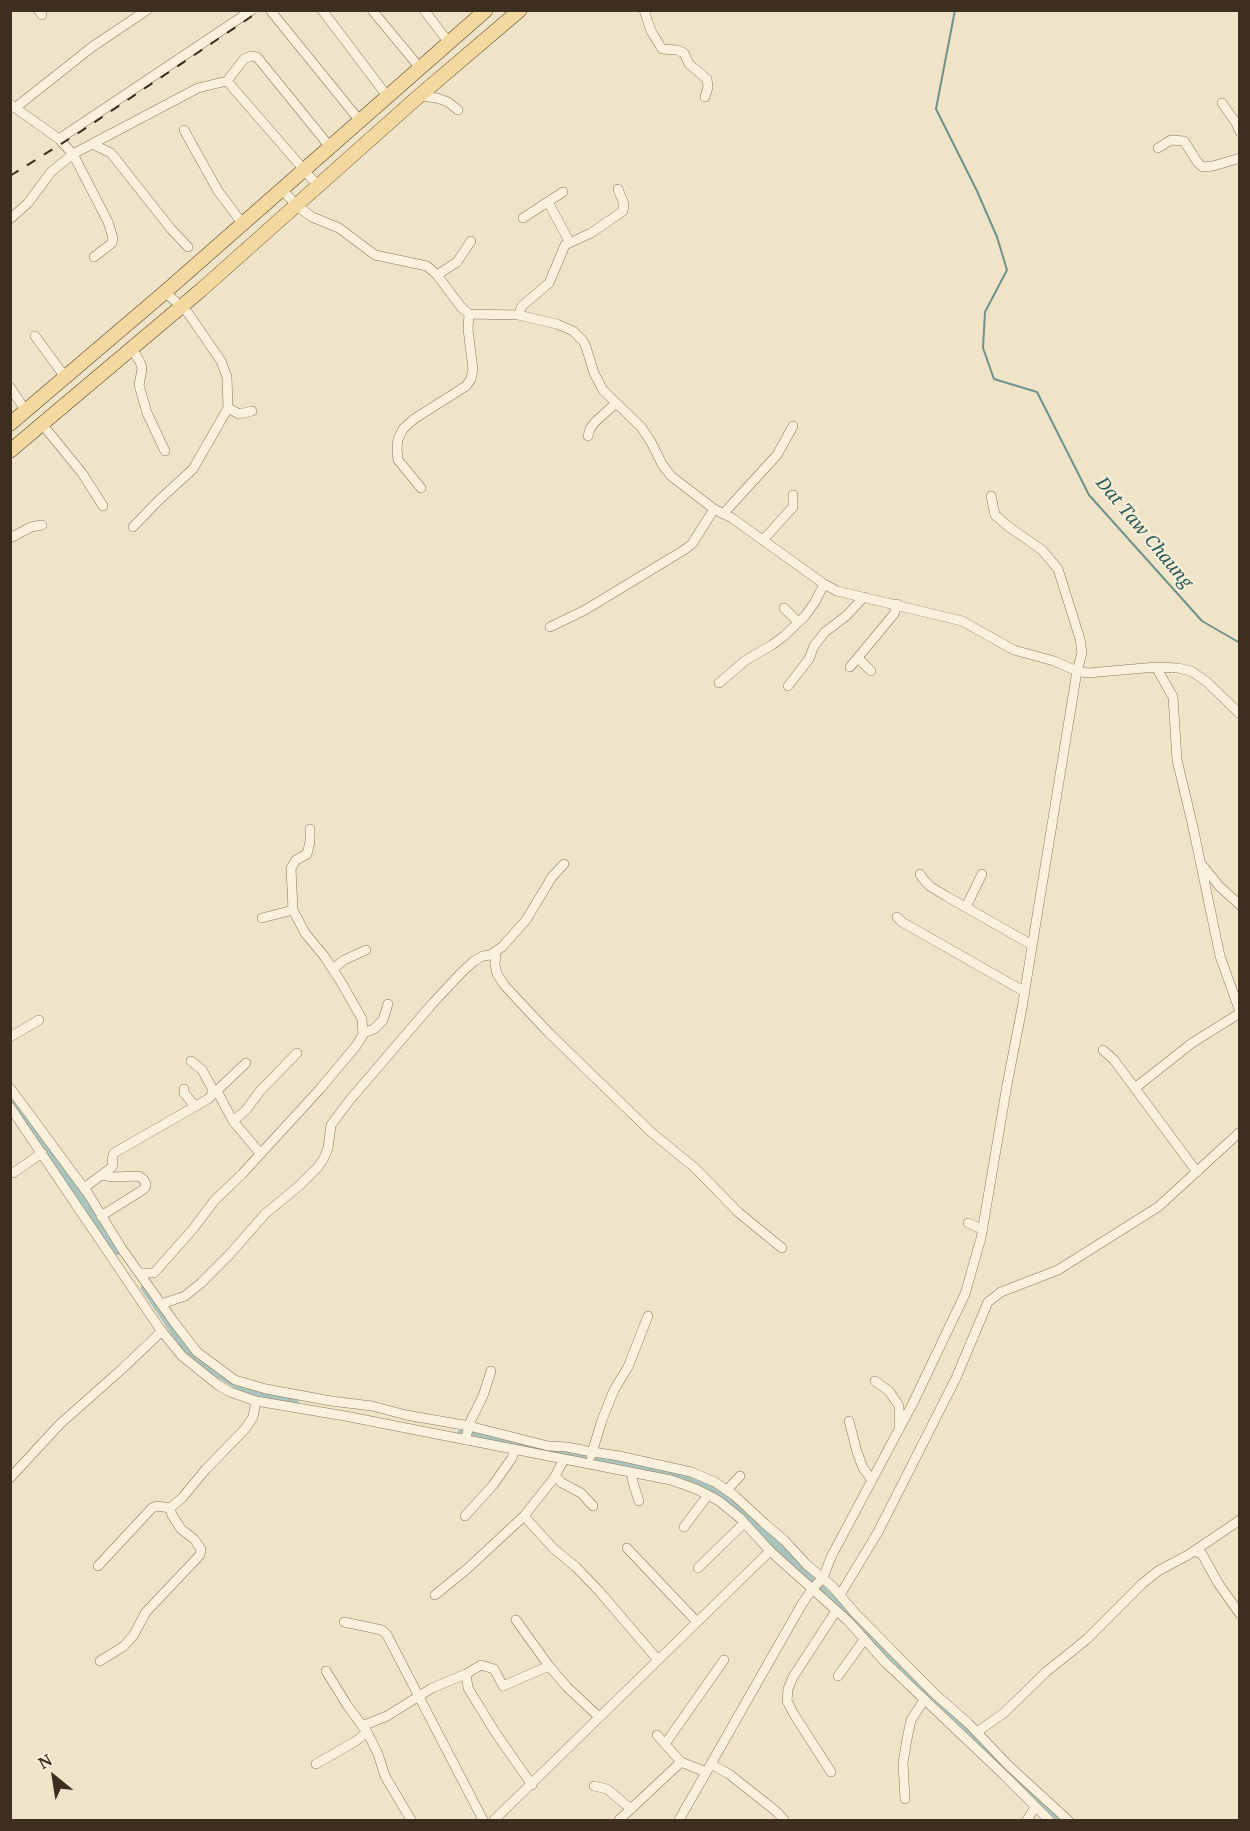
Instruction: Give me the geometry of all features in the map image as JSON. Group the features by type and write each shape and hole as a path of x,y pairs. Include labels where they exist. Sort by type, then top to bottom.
{"main road":[{"path":"10,424 165,292 486,10"},
{"path":"10,451 181,307 419,96 520,10"}],"street":[{"path":"94,257 112,243 113,238 108,222 73,154 59,139 13,106 92,47 147,10"},
{"path":"59,139 252,10"},
{"path":"270,10 360,121"},
{"path":"322,10 387,96"},
{"path":"372,10 420,68"},
{"path":"423,10 449,43"},
{"path":"644,10 651,31 662,49 684,53 689,64 706,79 708,87 705,97"},
{"path":"10,219 28,203 51,172 73,154 198,88 227,81 244,59 251,56 256,57 330,147"},
{"path":"227,81 318,186"},
{"path":"419,96 437,98 448,102 458,110"},
{"path":"1222,103 1236,123 1239,132"},
{"path":"184,130 218,190 242,223"},
{"path":"1158,148 1171,140 1184,141 1198,163 1203,166 1213,166 1239,158"},
{"path":"92,144 111,153 188,247"},
{"path":"282,189 297,206 312,217 339,228 375,255 427,266 437,275 460,307 469,314 518,315 556,324 573,331 583,341 594,373 603,390 641,427 671,476 824,584 837,591 962,621 1014,650 1054,661 1077,671 1088,673 1156,667 1191,671 1207,682 1239,714"},
{"path":"518,315 522,306 549,283 564,244 591,233 623,211 625,207 618,189"},
{"path":"523,218 563,192"},
{"path":"548,202 569,242"},
{"path":"437,275 457,262 471,241"},
{"path":"134,527 193,469 228,408 225,369 191,316 165,292"},
{"path":"421,488 398,460 398,439 403,429 414,419 466,386 471,379 474,369 468,329 469,314"},
{"path":"35,336 65,377"},
{"path":"132,348 141,364 139,385 147,413 165,451"},
{"path":"10,387 26,411"},
{"path":"588,436 595,422 615,404"},
{"path":"228,408 239,414 252,411"},
{"path":"42,424 82,473 103,506"},
{"path":"550,627 585,610 692,544 718,511 777,456 793,426"},
{"path":"763,540 793,507 793,495"},
{"path":"679,1821 802,1604 817,1584 913,1403 965,1294 982,1229 1025,992 1077,671 1082,653 1080,639 1058,569 1042,550 995,515 991,496"},
{"path":"10,538 31,527 42,525"},
{"path":"719,683 746,660 778,641 815,602 824,584"},
{"path":"788,686 809,659 814,646 825,632 846,616 864,597"},
{"path":"850,667 894,614 897,604"},
{"path":"784,608 798,622"},
{"path":"858,658 871,671"},
{"path":"1135,1088 1192,1043 1239,1012 1220,956 1177,760 1173,697 1156,667"},
{"path":"140,1273 154,1273 194,1229 214,1201 320,1089 356,1046 363,1033 362,1019 333,969 305,933 293,910 291,868 293,863 309,851 310,829"},
{"path":"1200,863 1239,905"},
{"path":"161,1304 184,1296 201,1283 265,1214 318,1167 328,1148 331,1125 349,1101 461,973 474,961 502,947 526,920 552,876 564,864"},
{"path":"921,874 931,886 1032,945"},
{"path":"966,907 982,874"},
{"path":"262,918 293,910"},
{"path":"897,917 1025,992"},
{"path":"333,969 344,960 366,950"},
{"path":"496,951 497,974 505,986 548,1032 651,1132 695,1168 739,1214 782,1248"},
{"path":"363,1033 374,1029 383,1020 388,1004"},
{"path":"10,1037 39,1020"},
{"path":"1103,1050 1114,1060 1197,1172"},
{"path":"233,1121 246,1110 260,1091 297,1053"},
{"path":"191,1060 202,1070 233,1121 260,1153"},
{"path":"84,1188 112,1167 114,1153 215,1093 246,1062"},
{"path":"10,1088 84,1188 101,1216 114,1247 162,1331 182,1356 205,1376 231,1392 256,1401 549,1446 567,1446 590,1458 631,1473 671,1480 708,1495 719,1501 744,1523 770,1551 817,1584 840,1595 896,1656 1068,1821"},
{"path":"183,1092 192,1107"},
{"path":"10,1107 42,1154 114,1247 140,1273 197,1352 235,1380 266,1389 372,1406 515,1449 564,1459 619,1456 691,1472 715,1482 735,1496 784,1540 806,1564 836,1611 851,1625 861,1644 1005,1776 1049,1821"},
{"path":"840,1595 878,1532 956,1378 988,1302 1001,1292 1058,1270 1158,1207 1239,1132"},
{"path":"13,1173 42,1154"},
{"path":"101,1216 141,1191 146,1184 139,1176 102,1175"},
{"path":"968,1223 982,1229"},
{"path":"590,1458 614,1390 628,1367 648,1316"},
{"path":"10,1478 60,1424 162,1331"},
{"path":"467,1433 491,1371"},
{"path":"875,1381 889,1391 899,1406 899,1430"},
{"path":"170,1508 245,1429 253,1418 256,1401"},
{"path":"849,1421 856,1452 863,1468 872,1480"},
{"path":"465,1516 493,1485 515,1449"},
{"path":"435,1595 524,1516 555,1476 564,1459"},
{"path":"631,1473 639,1501"},
{"path":"555,1476 562,1483 581,1493 593,1506"},
{"path":"727,1490 740,1476"},
{"path":"684,1527 708,1495"},
{"path":"98,1566 152,1508 157,1506 170,1508"},
{"path":"100,1661 124,1646 133,1636 146,1612 200,1555 201,1550 194,1539 181,1528 170,1508"},
{"path":"524,1516 554,1549 576,1567 599,1591 658,1660"},
{"path":"977,1732 1004,1713 1046,1672 1087,1639 1158,1571 1194,1551 1239,1520"},
{"path":"698,1568 744,1523"},
{"path":"627,1548 697,1622"},
{"path":"494,1821 770,1551"},
{"path":"1194,1551 1202,1554 1218,1584 1239,1614"},
{"path":"831,1772 787,1701 788,1689 793,1677 836,1611"},
{"path":"516,1620 549,1666 567,1687 599,1717"},
{"path":"344,1622 382,1630 387,1635 483,1821"},
{"path":"838,1676 861,1644"},
{"path":"665,1744 724,1660"},
{"path":"316,1764 364,1729 432,1688 481,1665 494,1669 503,1686 549,1666"},
{"path":"326,1671 364,1729 378,1754 385,1776 411,1821"},
{"path":"466,1674 468,1688 531,1785"},
{"path":"905,1799 903,1763 907,1739 911,1720 924,1700"},
{"path":"657,1735 681,1762 729,1774 777,1812 784,1821"},
{"path":"619,1821 681,1762"},
{"path":"594,1786 607,1789 631,1809"},
{"path":"1027,1821 1035,1807"}],"waterway":[{"name":"Dat Taw Chaung","path":"955,10 936,109 977,191 997,237 1007,270 985,312 983,348 994,379 1037,392 1089,495 1202,621 1240,643"},
{"path":"13,1099 118,1251"},
{"path":"145,1288 187,1350 213,1370 246,1391 295,1403"},
{"path":"461,1434 599,1459 704,1484 725,1495 1058,1820"}],"railway":[{"path":"10,176 80,132 261,10"}]}
